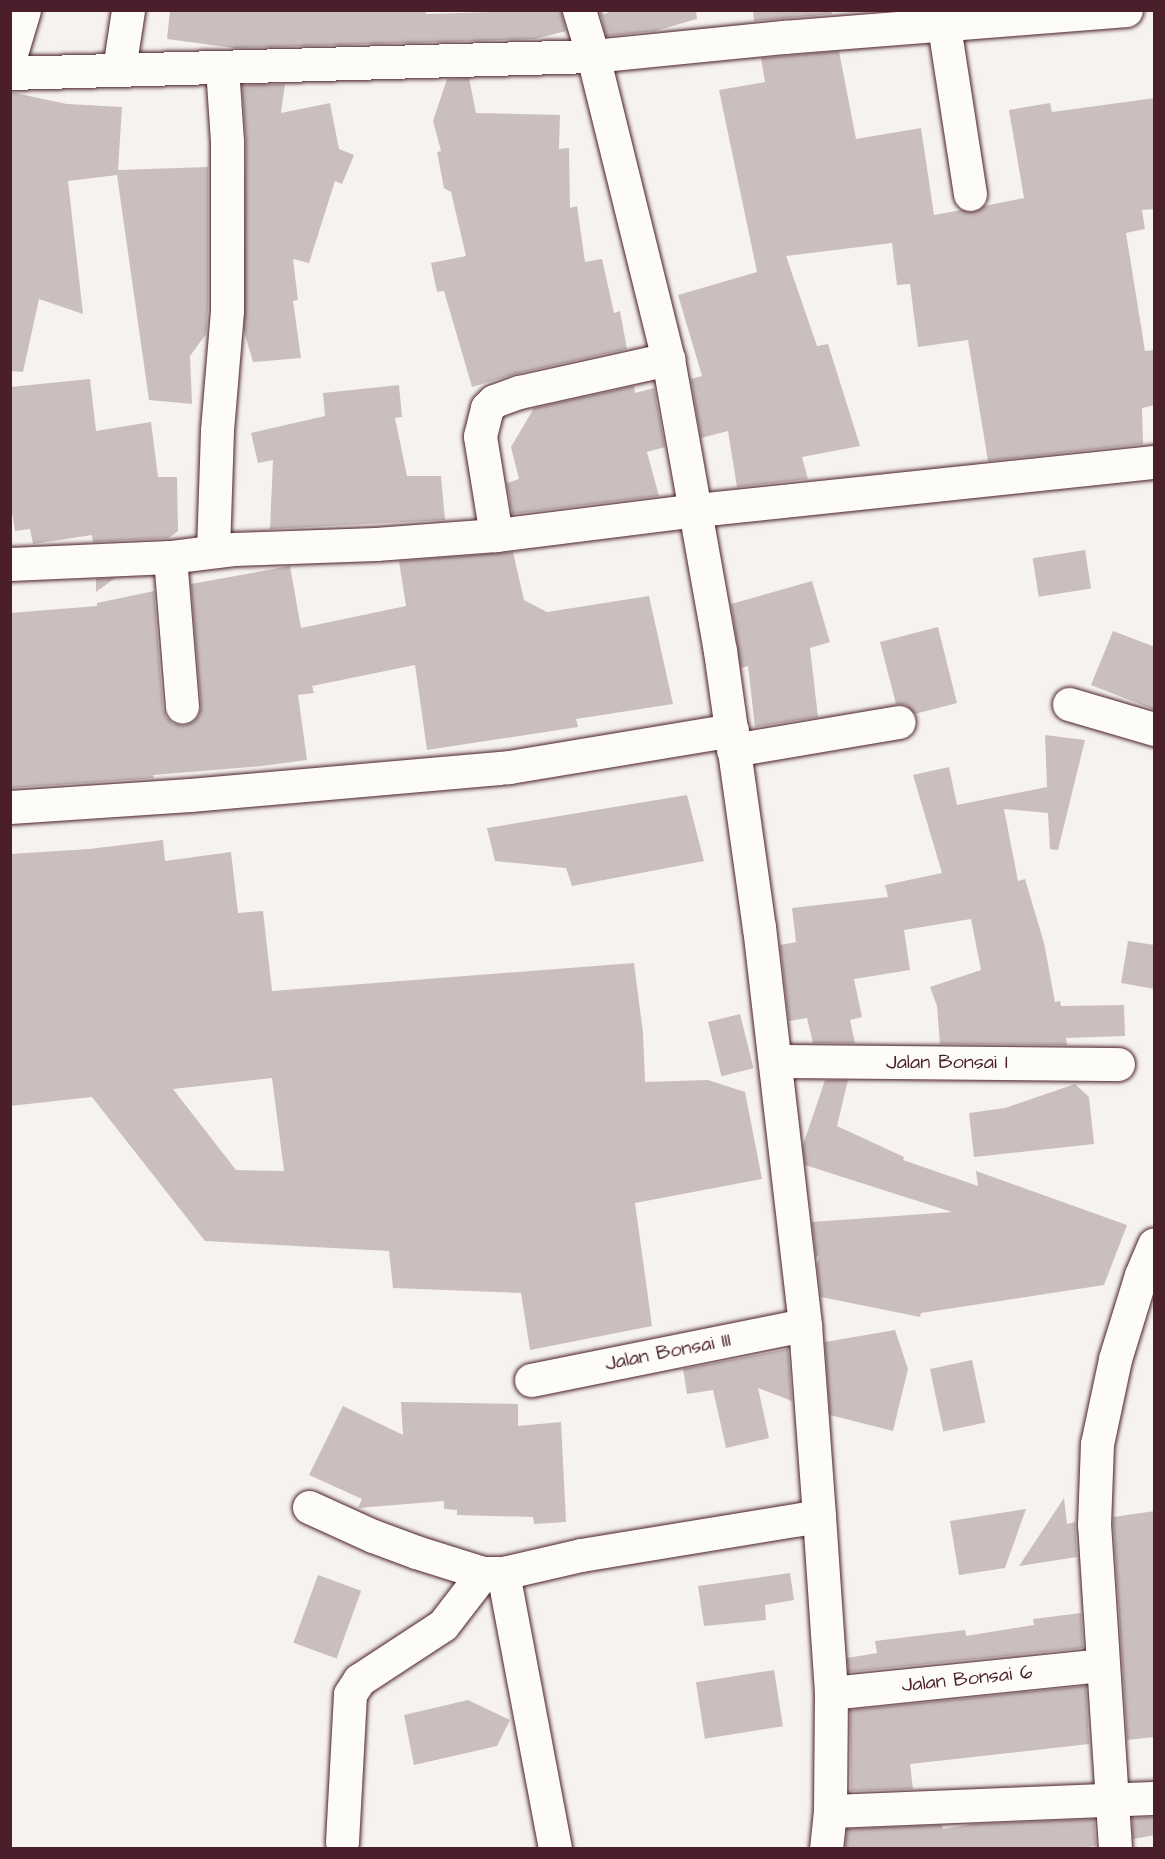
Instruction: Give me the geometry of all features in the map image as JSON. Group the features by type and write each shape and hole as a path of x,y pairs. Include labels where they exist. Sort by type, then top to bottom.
{"street":[{"path":"10,57 24,10"},
{"path":"119,69 128,10"},
{"path":"579,10 593,56 668,359 697,510 732,740 775,1061 805,1325 831,1693 830,1811 826,1848"},
{"path":"10,73 593,56 782,24 944,26 1126,10"},
{"path":"944,26 970,194"},
{"path":"213,551 217,430 227,310 227,141 222,68"},
{"path":"496,535 480,436 487,408 494,401 519,392 668,359"},
{"path":"10,564 170,557 213,551 496,535 697,510 1155,462"},
{"path":"170,557 182,707"},
{"path":"1069,704 1155,729"},
{"path":"10,807 190,795 509,767 899,722"},
{"name":"Jalan Bonsai I","path":"775,1061 1118,1064"},
{"path":"1115,1848 1094,1525 1097,1444 1115,1359 1141,1275 1155,1245"},
{"name":"Jalan Bonsai III","path":"531,1380 805,1325"},
{"path":"309,1507 373,1536 493,1573 581,1555 819,1516"},
{"path":"342,1842 350,1694 359,1680 443,1625 493,1573"},
{"path":"493,1573 555,1848"},
{"name":"Jalan Bonsai 6","path":"831,1693 1102,1665"},
{"path":"830,1811 1155,1798"}],"building":[{"path":"170,10 425,10 426,14 561,10 566,31 535,39 234,48 167,39"},
{"path":"599,10 603,10 603,14 617,10 696,10 697,19 655,31 606,36"},
{"path":"753,10 831,10 832,14 754,21"},
{"path":"839,51 856,139 921,128 934,215 961,210 973,212 984,206 1024,198 1009,110 1050,103 1052,112 1155,98 1155,209 1142,210 1145,229 1126,233 1145,351 1155,350 1155,405 1142,408 1143,444 988,461 968,340 918,347 910,284 897,285 892,243 786,256 817,346 828,344 860,446 802,457 808,479 737,487 728,431 701,438 691,379 702,376 678,295 757,272 719,90 765,82 761,58"},
{"path":"469,78 476,113 560,115 559,149 569,148 570,208 577,206 585,262 602,259 614,313 620,311 627,349 515,374 472,387 444,291 437,292 431,263 466,256 451,192 444,188 437,152 441,151 433,121 447,79"},
{"path":"285,84 281,113 330,103 339,149 354,155 342,184 335,181 309,263 293,259 298,300 293,301 301,358 253,362 244,331 246,141 242,85"},
{"path":"10,92 67,104 122,107 118,170 208,167 208,309 206,334 190,356 192,404 149,400 117,175 68,181 83,314 39,299 23,372 10,371"},
{"path":"90,379 96,431 151,422 158,477 177,477 178,531 169,538 93,542 92,535 33,544 30,529 15,531 10,500 10,387"},
{"path":"399,385 402,417 395,418 407,476 441,476 445,520 270,529 273,460 258,463 251,433 325,416 323,393"},
{"path":"634,386 635,393 654,388 665,447 647,452 659,496 512,514 507,483 519,479 511,447 534,408"},
{"path":"1085,550 1091,589 1039,597 1033,558"},
{"path":"513,552 524,600 547,612 649,596 673,704 576,719 578,727 427,750 415,665 312,686 314,693 298,695 307,760 153,775 154,778 10,788 10,613 97,606 97,603 154,591 163,708 166,717 173,724 184,726 199,716 201,706 191,584 290,566 301,628 406,606 399,561"},
{"path":"115,578 96,592 96,579"},
{"path":"812,581 830,642 810,648 818,717 755,727 748,666 741,668 731,604"},
{"path":"938,627 957,703 915,714 906,705 896,704 880,642"},
{"path":"1113,631 1155,647 1155,710 1091,685"},
{"path":"1045,735 1085,740 1058,850 1050,849 1048,813 1004,809 1018,881 1025,879 1044,943 1055,1002 1060,1001 1061,1006 1124,1005 1125,1036 1066,1038 1067,1045 940,1044 937,1006 930,987 981,970 971,919 904,930 910,970 854,979 862,1017 850,1020 855,1043 813,1043 807,1018 789,1021 780,945 796,942 792,908 888,897 885,885 942,873 913,775 949,767 957,805 1047,787"},
{"path":"687,795 704,861 572,886 566,868 495,861 487,828"},
{"path":"163,840 165,861 231,852 238,913 263,911 272,991 634,963 643,1033 645,1082 708,1080 745,1092 762,1179 635,1203 652,1326 530,1350 521,1293 393,1288 389,1251 205,1241 92,1097 10,1106 10,854 89,849","holes":["272,1078 284,1171 236,1170 173,1089"]},
{"path":"1128,941 1155,945 1155,989 1121,983"},
{"path":"740,1014 754,1068 722,1076 708,1022"},
{"path":"825,1080 848,1080 837,1126 904,1157 903,1160 978,1186 976,1171 1127,1225 1104,1285 921,1313 920,1317 821,1297 817,1266 819,1256 816,1257 812,1222 952,1212 805,1165 803,1145"},
{"path":"1075,1084 1089,1097 1094,1144 974,1157 969,1113 1005,1108"},
{"path":"895,1330 908,1369 893,1431 830,1415 825,1342"},
{"path":"788,1349 792,1401 758,1388 769,1438 726,1448 713,1390 687,1394 683,1369"},
{"path":"972,1360 985,1423 943,1432 930,1369"},
{"path":"401,1402 518,1404 518,1426 561,1422 566,1522 534,1524 533,1517 457,1515 457,1510 444,1509 444,1501 358,1508 362,1499 309,1475 343,1406 403,1435"},
{"path":"1064,1498 1067,1524 1075,1522 1077,1557 1019,1566"},
{"path":"1026,1509 1005,1568 959,1575 950,1521"},
{"path":"1155,1511 1155,1737 1127,1740 1113,1517"},
{"path":"790,1573 794,1600 765,1605 766,1620 704,1626 698,1586"},
{"path":"318,1575 361,1591 337,1658 293,1643"},
{"path":"1081,1613 1083,1648 848,1672 847,1658 877,1653 875,1641 965,1630 966,1636 1034,1625 1033,1619"},
{"path":"774,1670 783,1726 705,1739 696,1682"},
{"path":"1086,1686 1089,1744 910,1764 913,1789 851,1791 850,1710"},
{"path":"468,1700 510,1720 497,1746 414,1765 404,1715"},
{"path":"1155,1817 1155,1835 1133,1839 1132,1818"},
{"path":"1094,1819 1096,1846 1082,1848 845,1848 847,1829 942,1825 943,1829 973,1824"}]}
